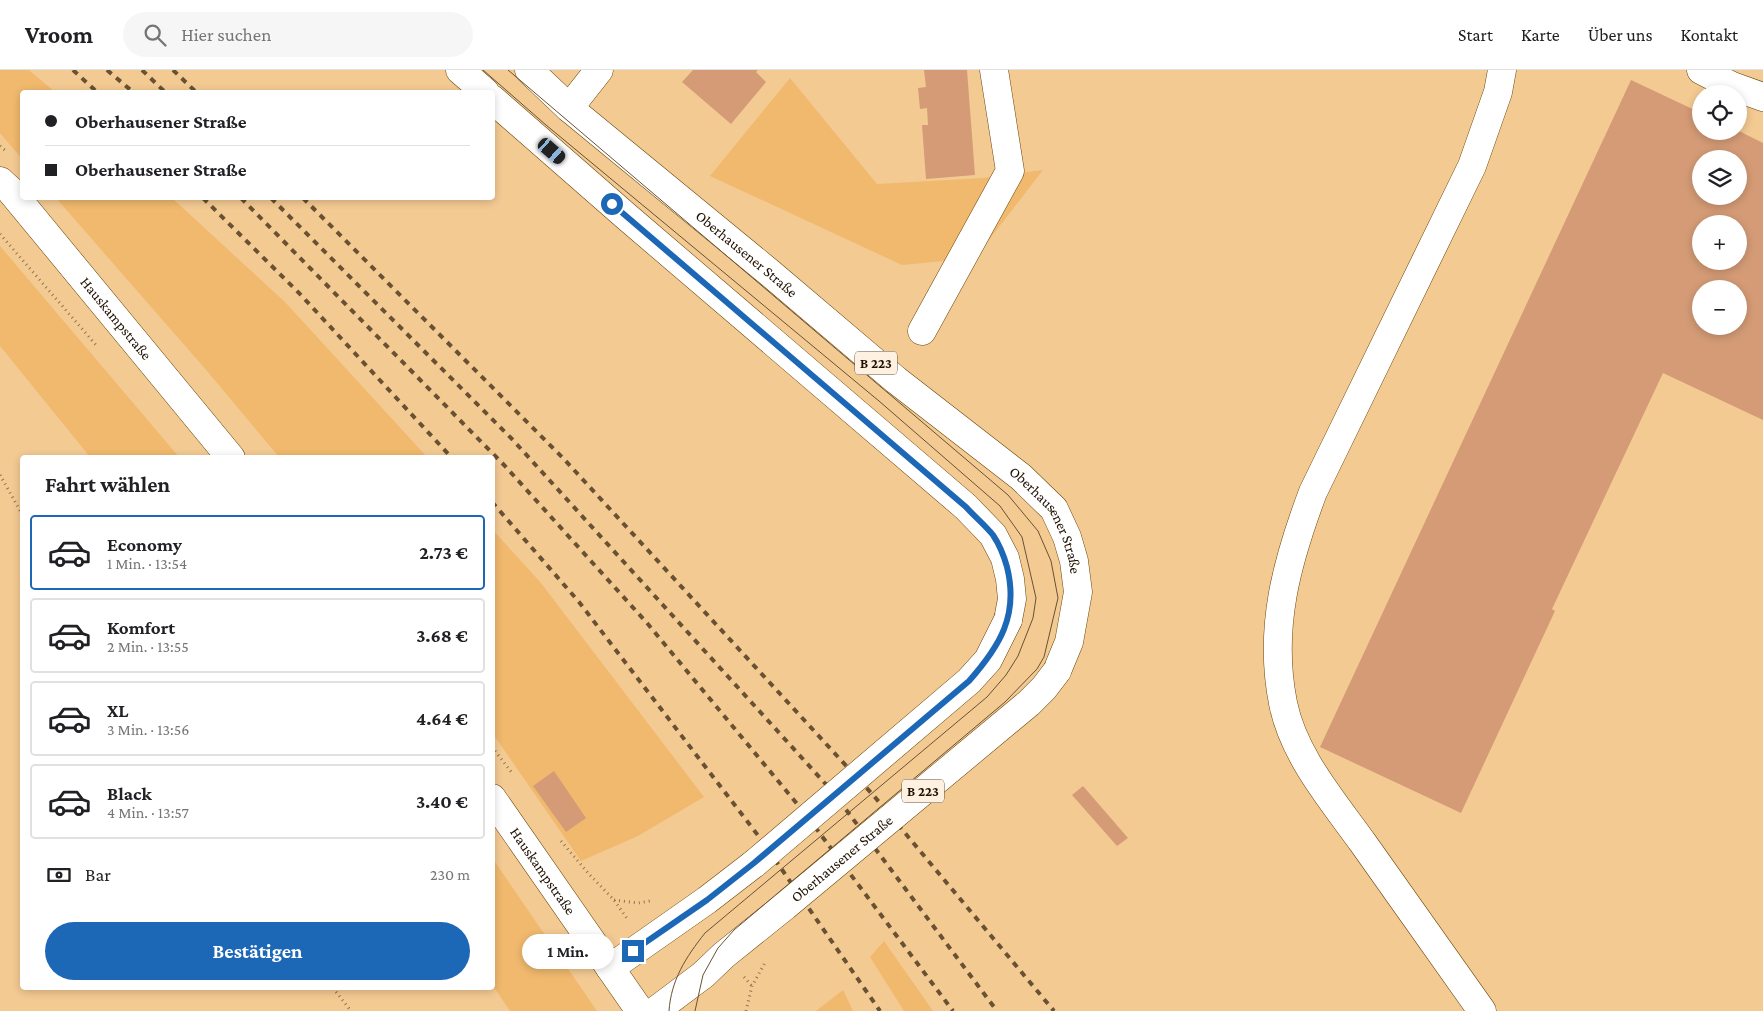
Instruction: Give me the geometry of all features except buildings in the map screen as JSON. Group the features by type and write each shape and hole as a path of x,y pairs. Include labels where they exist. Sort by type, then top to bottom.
{"main road":[{"path":"460,70 483,90"},
{"name":"Oberhausener Straße","path":"529,70 569,108 770,273 896,380 1021,477 1054,509 1067,537 1074,560 1078,592 1069,642 1056,671 1044,688 1029,703 724,955 703,975 655,1011"},
{"path":"569,108 599,70"},
{"path":"922,331 1010,171 994,70"},
{"path":"1482,1011 1294,742 1283,704 1279,674 1278,631 1283,587 1296,536 1313,492 1472,166 1498,92 1502,70"},
{"path":"1701,70 1732,86 1763,97"},
{"path":"495,102 966,507 993,536 1005,558 1010,579 1012,599 1008,620 988,660 969,681 754,863 707,900 610,968 634,1003"},
{"name":"Hauskampstraße","path":"0,181 229,455"},
{"name":"Hauskampstraße","path":"495,802 610,968"}],"path":[{"path":"0,234 98,348"},
{"path":"0,474 20,510"},
{"path":"495,750 516,779"},
{"path":"556,834 588,874 614,900"},
{"path":"746,1011 752,986 770,955"},
{"path":"335,990 351,1011"}],"shaded area":[{"path":"0,70 29,70 53,90 20,90 20,157 0,133"},
{"path":"790,78 877,184 983,178 1043,170 975,258 902,265 710,176"},
{"path":"58,200 174,200 285,302 425,455 277,455 207,371"},
{"path":"0,246 177,455 88,455 0,346"},
{"path":"495,532 541,583 704,797 638,836 581,861 495,737"},
{"path":"495,862 597,1011 510,1011 495,989"},
{"path":"884,941 933,1011 904,1011 870,957"},
{"path":"843,990 853,1011 816,1011"}],"tram line":[{"path":"483,70 546,125 879,401 1000,506 1022,537 1036,598 1033,618 1018,656 1006,675 987,697 705,933 676,979 669,1011"},
{"path":"508,70 1008,495 1038,531 1051,561 1058,598 1044,657 1037,669 1005,702 734,930 718,948 703,975 695,1011"}],"railway":[{"path":"73,70 95,90"},
{"path":"107,70 131,90"},
{"path":"142,70 163,90"},
{"path":"173,70 194,90"},
{"path":"205,200 299,293 449,455"},
{"path":"243,200 494,455"},
{"path":"273,200 512,439 832,791 997,1011"},
{"path":"305,200 563,458 874,796 1054,1011"},
{"path":"495,456 647,623 803,811 953,1011"},
{"path":"495,505 579,602 760,838 880,1011"}],"route":[{"path":"612,204 966,507 993,536 1005,558 1012,599 1008,620 999,640 988,660 969,681 754,863 707,900 633,951"}]}
